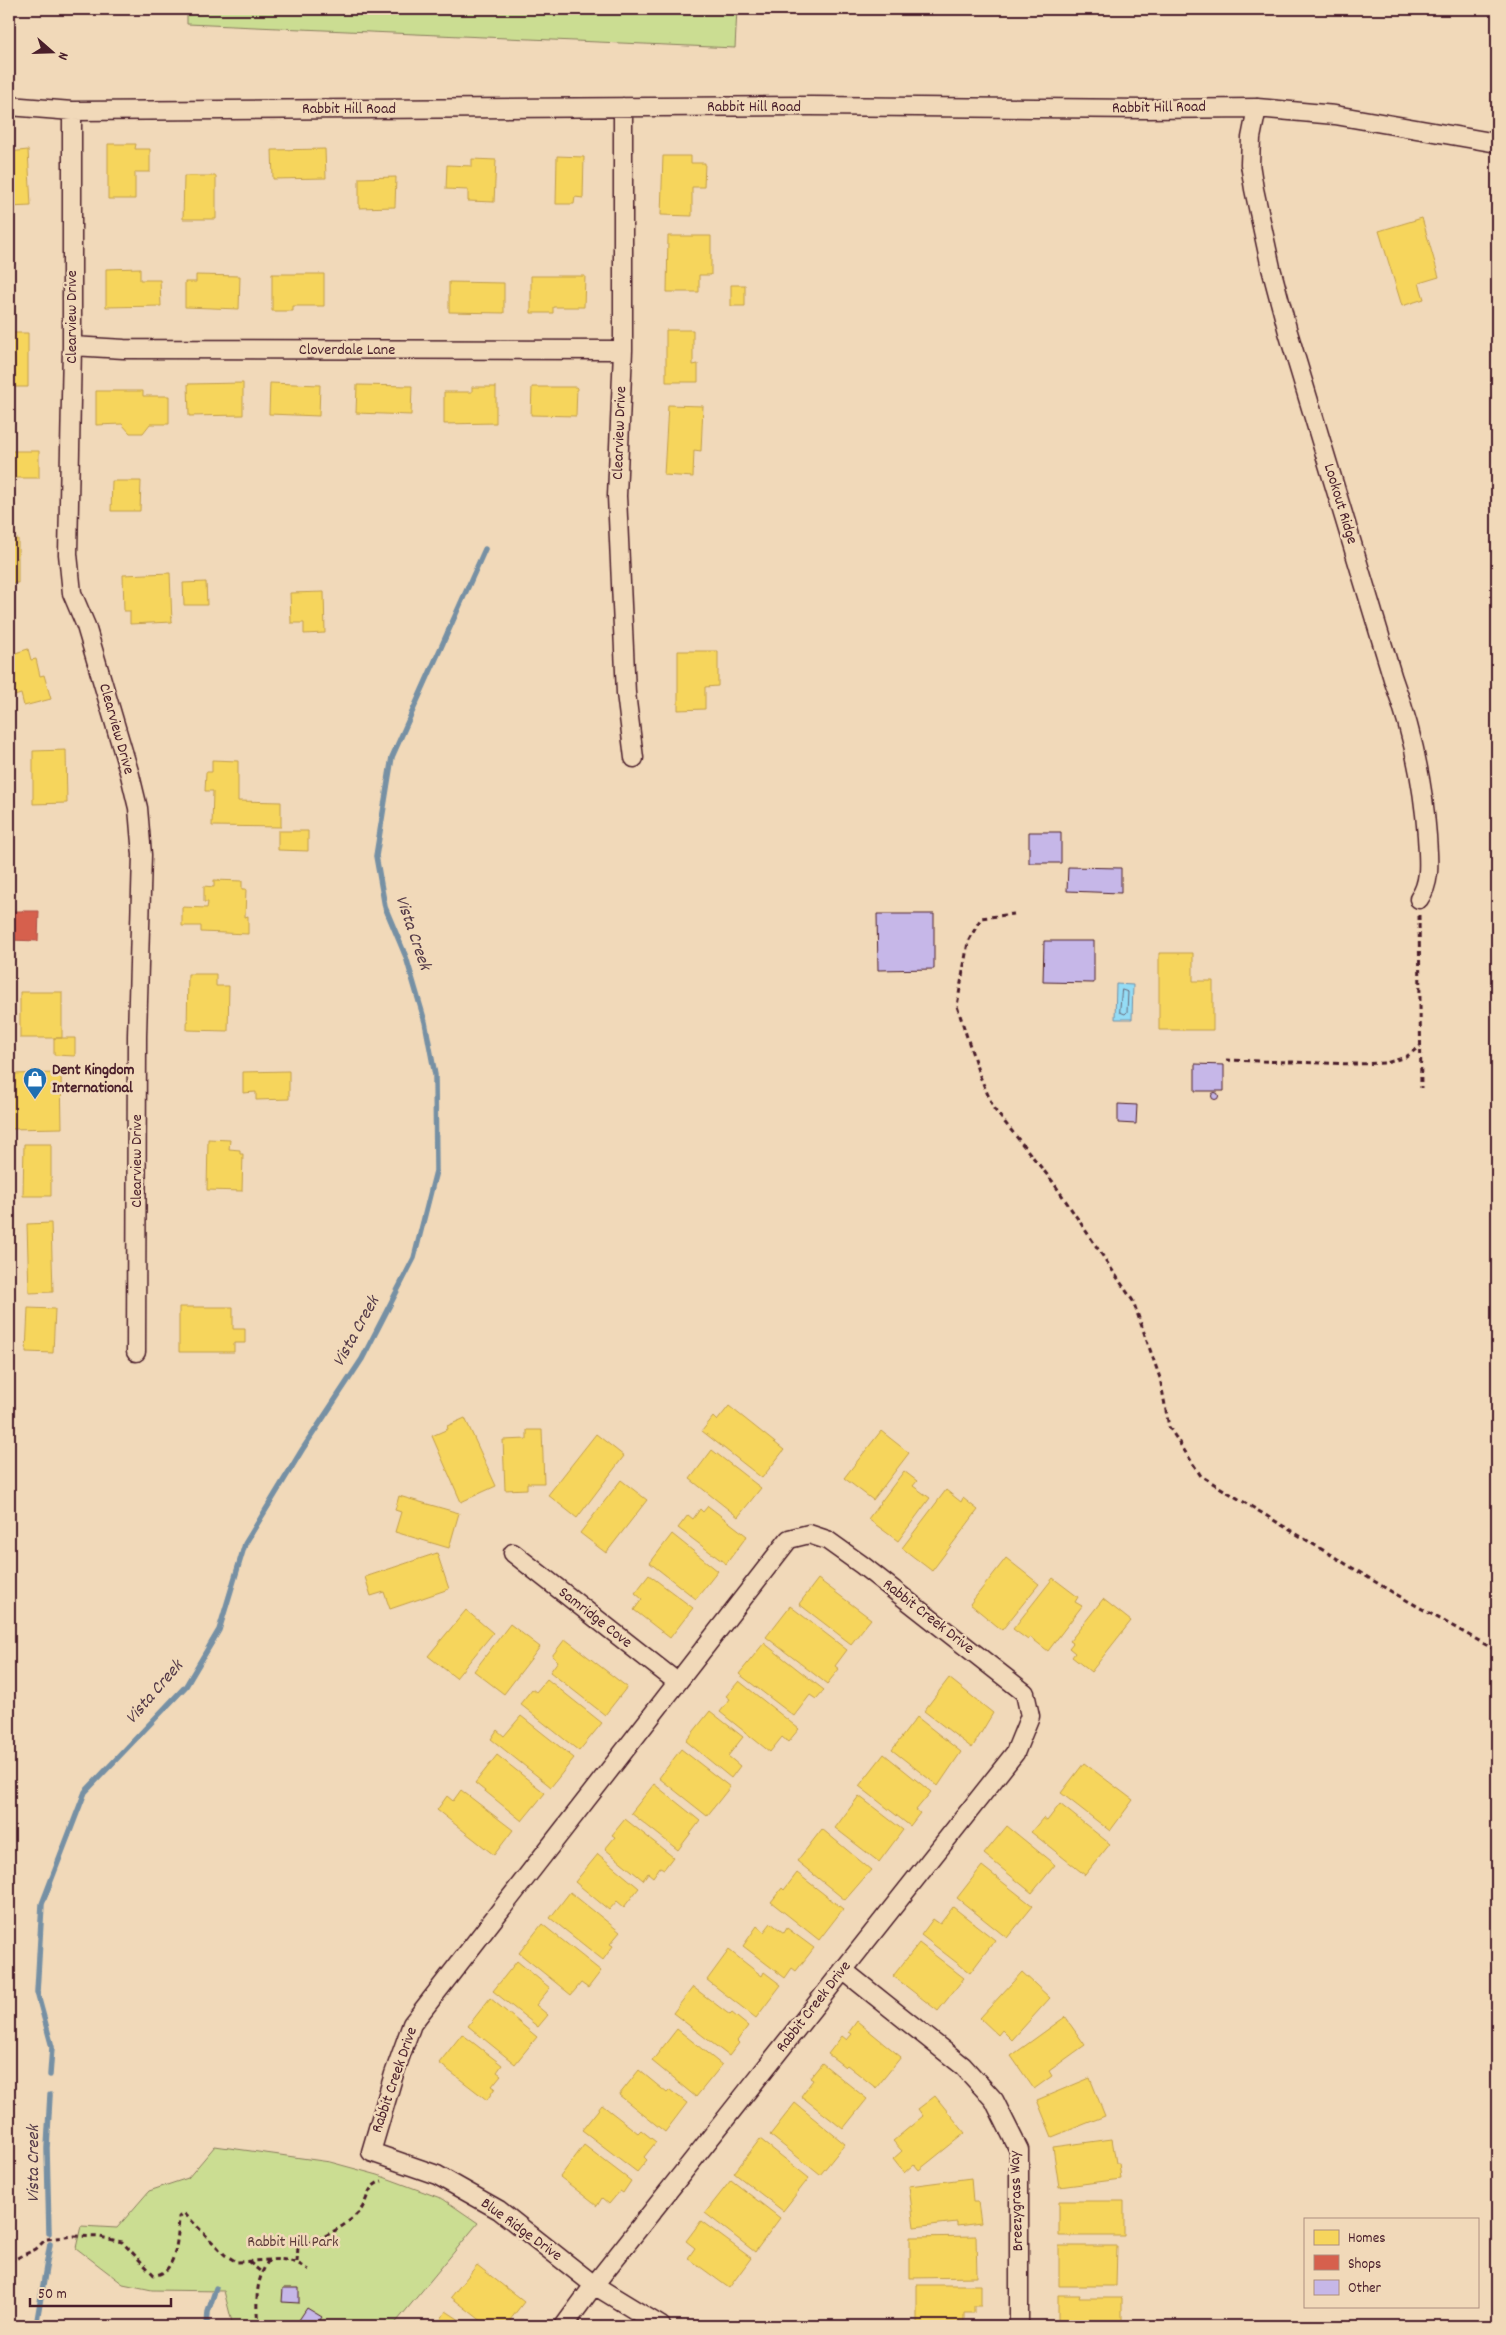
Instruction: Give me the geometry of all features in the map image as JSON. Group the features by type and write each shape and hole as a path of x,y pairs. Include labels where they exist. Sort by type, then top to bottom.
{"street":[{"name":"Rabbit Hill Road","path":"9,106 72,111 622,107 1257,108 1335,115 1497,143"},
{"name":"Clearview Drive","path":"622,107 623,350 617,496 626,693 634,758"},
{"name":"Lookout Ridge","path":"1257,108 1251,138 1250,164 1271,268 1288,332 1405,711 1418,760 1424,793 1428,877 1424,892 1419,899"},
{"name":"Clearview Drive","path":"72,111 72,346 68,554 72,593 86,626 130,775 138,808 142,855 137,1036 136,1352"},
{"name":"Cloverdale Lane","path":"72,346 134,349 623,350"},
{"name":"Rabbit Creek Drive","path":"371,2152 394,2074 412,2024 789,1539 809,1534 827,1540 862,1565 1025,1693 1030,1716 1015,1753 594,2285 564,2326"},
{"name":"Samridge Cove","path":"513,1553 677,1682"},
{"name":"Breezygrass Way","path":"843,1970 963,2066 994,2100 1019,2150 1019,2326"},
{"name":"Blue Ridge Drive","path":"371,2152 437,2175 499,2210 594,2285 660,2326"}],"path":[{"path":"1419,899 1420,1088"},
{"path":"1014,914 981,918 968,942 957,1006 964,1031 994,1109 1053,1182 1133,1300 1160,1378 1169,1427 1201,1476 1392,1592 1497,1650"},
{"path":"1226,1060 1354,1064 1386,1063 1406,1058 1420,1046"},
{"path":"297,2262 298,2246 317,2242 353,2216 362,2208 370,2187 382,2181"},
{"path":"9,2262 36,2249 46,2239 76,2236 100,2237 122,2242 154,2275 160,2275 166,2272 172,2260 177,2241 178,2217 184,2213 225,2255 237,2262 284,2258 297,2262 309,2270"},
{"path":"258,2326 258,2286 261,2272 269,2260"},
{"path":"249,2262 261,2272"}],"green space":[{"path":"187,9 737,9 735,48 187,24"},
{"name":"Rabbit Hill Park","path":"215,2146 330,2162 378,2175 443,2199 478,2223 393,2326 233,2326 224,2291 152,2290 123,2284 76,2248 81,2226 117,2228 149,2191 188,2178"}],"water":[{"path":"1116,984 1133,985 1132,1019 1115,1019"}],"building: Homes":[{"path":"108,144 136,144 135,149 150,149 150,172 135,172 135,199 108,199"},
{"path":"325,149 326,178 273,179 272,150"},
{"path":"28,150 31,206 9,207 9,152"},
{"path":"557,156 584,157 583,198 575,197 574,204 556,204"},
{"path":"663,156 691,156 691,163 705,163 704,187 692,187 692,216 661,215"},
{"path":"472,159 496,160 494,202 468,201 468,190 446,189 447,165 472,166"},
{"path":"184,176 216,176 216,219 183,219"},
{"path":"396,177 395,207 359,208 359,178"},
{"path":"1422,218 1439,277 1419,283 1424,299 1402,306 1379,231"},
{"path":"668,236 711,236 711,275 699,275 699,292 667,292"},
{"path":"140,268 140,280 160,280 161,306 106,307 106,269"},
{"path":"272,274 324,274 324,306 293,306 293,311 272,311"},
{"path":"196,275 240,276 239,309 185,307 185,282 196,282"},
{"path":"531,276 585,276 584,307 553,307 553,313 531,313"},
{"path":"449,282 504,283 504,313 449,312"},
{"path":"731,285 745,285 745,306 731,306"},
{"path":"666,330 693,330 693,365 698,364 698,382 666,382"},
{"path":"9,333 28,333 28,387 9,387"},
{"path":"243,383 243,415 189,416 188,384"},
{"path":"270,383 320,385 319,416 269,414"},
{"path":"357,385 412,386 411,415 356,413"},
{"path":"472,387 496,387 496,423 444,424 444,392 472,392"},
{"path":"532,387 577,387 576,416 531,415"},
{"path":"96,391 143,391 143,396 169,396 169,424 150,424 143,433 130,433 122,424 96,425"},
{"path":"668,405 703,406 701,451 694,450 693,477 664,475"},
{"path":"9,451 39,451 39,478 9,478"},
{"path":"112,481 141,481 140,511 111,511"},
{"path":"9,518 10,539 18,539 18,583 9,583"},
{"path":"170,573 172,622 130,624 130,611 124,611 123,575"},
{"path":"206,582 207,605 184,605 183,583"},
{"path":"324,592 325,633 304,634 304,623 291,623 290,593"},
{"path":"28,649 31,660 36,659 40,676 44,675 51,699 24,706 21,694 11,697 9,655"},
{"path":"678,651 718,651 718,686 705,687 705,709 678,710"},
{"path":"66,750 67,803 33,804 33,751"},
{"path":"212,760 238,761 238,801 281,802 281,827 212,826 213,791 205,791 206,772 212,772"},
{"path":"278,831 308,831 308,851 278,850"},
{"path":"214,880 242,881 242,889 246,889 245,917 248,916 248,934 201,932 201,926 182,926 182,907 207,908 208,902 204,902 204,886 214,887"},
{"path":"1159,953 1193,953 1193,981 1213,981 1213,1030 1159,1030"},
{"path":"188,974 216,974 216,986 229,986 228,1031 187,1030"},
{"path":"20,992 62,992 62,1038 20,1038"},
{"path":"54,1038 75,1038 75,1056 54,1055"},
{"path":"289,1071 289,1099 256,1100 256,1092 243,1093 243,1072"},
{"path":"61,1073 62,1128 9,1129 9,1074"},
{"path":"208,1139 230,1140 229,1149 240,1150 240,1154 243,1154 242,1191 207,1190"},
{"path":"24,1144 51,1144 51,1196 23,1196"},
{"path":"51,1223 53,1292 29,1293 27,1224"},
{"path":"179,1307 233,1307 233,1329 245,1329 245,1343 234,1343 234,1352 179,1352"},
{"path":"28,1308 55,1309 53,1353 26,1352"},
{"path":"729,1406 784,1450 762,1478 702,1431 713,1417 717,1421"},
{"path":"465,1418 496,1486 461,1502 432,1436 448,1429 447,1426"},
{"path":"527,1430 542,1430 544,1483 527,1483 527,1489 505,1490 503,1440 527,1439"},
{"path":"881,1431 909,1453 873,1500 844,1478"},
{"path":"596,1434 624,1456 577,1518 548,1495"},
{"path":"712,1450 761,1488 738,1517 690,1479"},
{"path":"904,1471 917,1481 913,1486 930,1498 898,1541 868,1519"},
{"path":"621,1480 647,1500 606,1553 580,1533"},
{"path":"946,1490 961,1502 963,1498 978,1510 932,1571 902,1548"},
{"path":"399,1496 459,1513 449,1548 395,1532 401,1512 395,1510"},
{"path":"708,1506 747,1536 726,1564 678,1528 688,1515 693,1519 700,1509 703,1512"},
{"path":"672,1534 718,1571 696,1599 650,1563"},
{"path":"437,1553 449,1589 390,1609 384,1592 371,1596 365,1577"},
{"path":"1006,1558 1039,1584 1002,1630 970,1604"},
{"path":"649,1575 693,1608 670,1638 634,1610 642,1599 635,1593"},
{"path":"1053,1578 1078,1597 1075,1602 1082,1606 1048,1651 1030,1637 1028,1640 1013,1629"},
{"path":"818,1579 871,1619 851,1644 799,1604"},
{"path":"1103,1599 1131,1621 1091,1672 1072,1657 1075,1653 1069,1648 1073,1643 1070,1641"},
{"path":"790,1606 847,1650 835,1666 839,1669 827,1684 766,1637"},
{"path":"466,1610 493,1633 456,1678 428,1656"},
{"path":"510,1624 540,1647 504,1694 474,1671"},
{"path":"565,1639 627,1687 605,1715 550,1672 558,1661 552,1656"},
{"path":"764,1643 824,1690 816,1699 810,1695 794,1716 739,1674"},
{"path":"949,1678 993,1713 972,1748 924,1711"},
{"path":"547,1679 602,1723 579,1751 520,1704 532,1689 536,1692"},
{"path":"739,1681 799,1729 788,1742 782,1737 770,1752 720,1712 730,1699 726,1696"},
{"path":"710,1711 743,1737 728,1756 740,1766 731,1778 686,1741"},
{"path":"521,1716 574,1758 551,1787 491,1739 497,1730 504,1736"},
{"path":"917,1717 961,1752 938,1786 892,1750"},
{"path":"681,1749 730,1787 707,1816 659,1778"},
{"path":"884,1754 931,1792 916,1810 920,1813 910,1826 859,1786"},
{"path":"497,1755 545,1793 522,1821 475,1783"},
{"path":"1084,1763 1133,1800 1110,1831 1061,1793"},
{"path":"654,1784 700,1821 678,1850 631,1813"},
{"path":"461,1790 513,1830 494,1855 437,1810 447,1796 453,1801"},
{"path":"859,1796 903,1830 879,1862 835,1828"},
{"path":"1060,1804 1110,1844 1085,1875 1031,1832 1043,1818 1047,1821"},
{"path":"625,1819 673,1857 664,1869 660,1867 653,1877 648,1873 643,1880 605,1849 615,1837 612,1835"},
{"path":"1007,1826 1055,1865 1032,1893 984,1854"},
{"path":"822,1829 871,1870 845,1900 797,1861"},
{"path":"598,1854 639,1888 624,1907 617,1901 609,1910 575,1882"},
{"path":"982,1866 1033,1906 1007,1938 957,1898"},
{"path":"797,1873 843,1909 819,1940 771,1902 782,1888 784,1890"},
{"path":"570,1892 620,1932 610,1944 613,1946 603,1960 550,1918"},
{"path":"953,1907 995,1940 970,1973 921,1935 933,1919 940,1924"},
{"path":"771,1923 784,1933 787,1928 814,1948 796,1971 792,1968 785,1978 743,1946 757,1926 764,1932"},
{"path":"542,1924 601,1971 588,1988 581,1983 571,1995 519,1953"},
{"path":"919,1943 964,1978 938,2011 893,1976"},
{"path":"729,1950 762,1976 764,1972 781,1985 756,2018 707,1980"},
{"path":"517,1961 550,1988 536,2005 548,2015 538,2027 493,1991"},
{"path":"1022,1972 1050,1998 1012,2040 1002,2030 998,2035 980,2018"},
{"path":"693,1987 748,2026 729,2056 673,2013"},
{"path":"490,1998 537,2037 515,2064 468,2026"},
{"path":"1065,2017 1085,2045 1049,2071 1052,2076 1034,2089 1011,2056"},
{"path":"857,2021 901,2057 876,2088 847,2065 845,2067 828,2054 842,2036 847,2040 852,2034 849,2032"},
{"path":"677,2029 722,2065 696,2097 652,2061"},
{"path":"462,2034 502,2065 497,2072 501,2075 492,2086 495,2088 487,2100 439,2063"},
{"path":"822,2063 867,2099 843,2129 801,2096 813,2080 810,2078"},
{"path":"639,2070 667,2093 670,2090 687,2103 665,2132 619,2095"},
{"path":"1090,2078 1105,2116 1052,2137 1037,2100"},
{"path":"935,2096 965,2133 919,2170 914,2164 904,2173 893,2159 902,2151 893,2141 923,2116 918,2109"},
{"path":"795,2103 845,2144 820,2175 770,2135"},
{"path":"602,2105 638,2133 641,2130 656,2142 644,2157 647,2160 637,2172 582,2130"},
{"path":"760,2139 809,2178 783,2211 734,2173"},
{"path":"1112,2139 1116,2163 1119,2163 1121,2179 1059,2187 1053,2147"},
{"path":"584,2145 631,2181 623,2193 620,2191 609,2204 602,2198 597,2206 560,2177"},
{"path":"971,2178 973,2202 978,2202 981,2223 957,2226 957,2222 914,2227 909,2186"},
{"path":"731,2180 780,2218 755,2252 705,2213"},
{"path":"1059,2201 1124,2201 1124,2236 1059,2236"},
{"path":"701,2221 751,2258 729,2288 688,2258 695,2248 686,2241"},
{"path":"976,2236 977,2277 910,2278 910,2237"},
{"path":"1059,2246 1117,2246 1116,2286 1059,2286"},
{"path":"477,2265 524,2302 510,2320 517,2326 488,2326 451,2297"},
{"path":"917,2285 981,2285 981,2306 974,2306 974,2313 964,2313 964,2326 917,2326"},
{"path":"1058,2295 1080,2295 1079,2298 1122,2298 1122,2326 1058,2326"},
{"path":"446,2311 469,2326 437,2326"}],"building: Shops":[{"path":"11,911 39,911 38,941 10,940"}],"building: Other":[{"path":"1029,832 1061,832 1061,863 1029,863"},
{"path":"1068,867 1121,868 1121,893 1067,891"},
{"path":"877,914 934,914 934,969 878,970"},
{"path":"1044,941 1094,941 1094,983 1043,982"},
{"path":"1195,1064 1224,1065 1224,1091 1195,1091"},
{"path":"1215,1092 1219,1096 1215,1100 1211,1096"},
{"path":"1118,1104 1137,1105 1136,1124 1118,1123"},
{"path":"283,2288 299,2288 299,2303 282,2302"},
{"path":"307,2308 322,2317 316,2326 295,2326"}],"waterway":[{"name":"Vista Creek","path":"50,2075 52,2047 37,1992 42,1904 85,1792 186,1686 219,1630 245,1544 302,1450 362,1359 414,1258 436,1171 435,1075 425,1022 406,957 385,907 376,856 392,757 485,549"},
{"name":"Vista Creek","path":"49,2233 47,2148 50,2095"},
{"name":"Vista Creek","path":"36,2326 50,2244"},
{"path":"207,2326 208,2312 216,2288"}],"place":[{"name":"Dent Kingdom International","path":"35,1100"}]}
